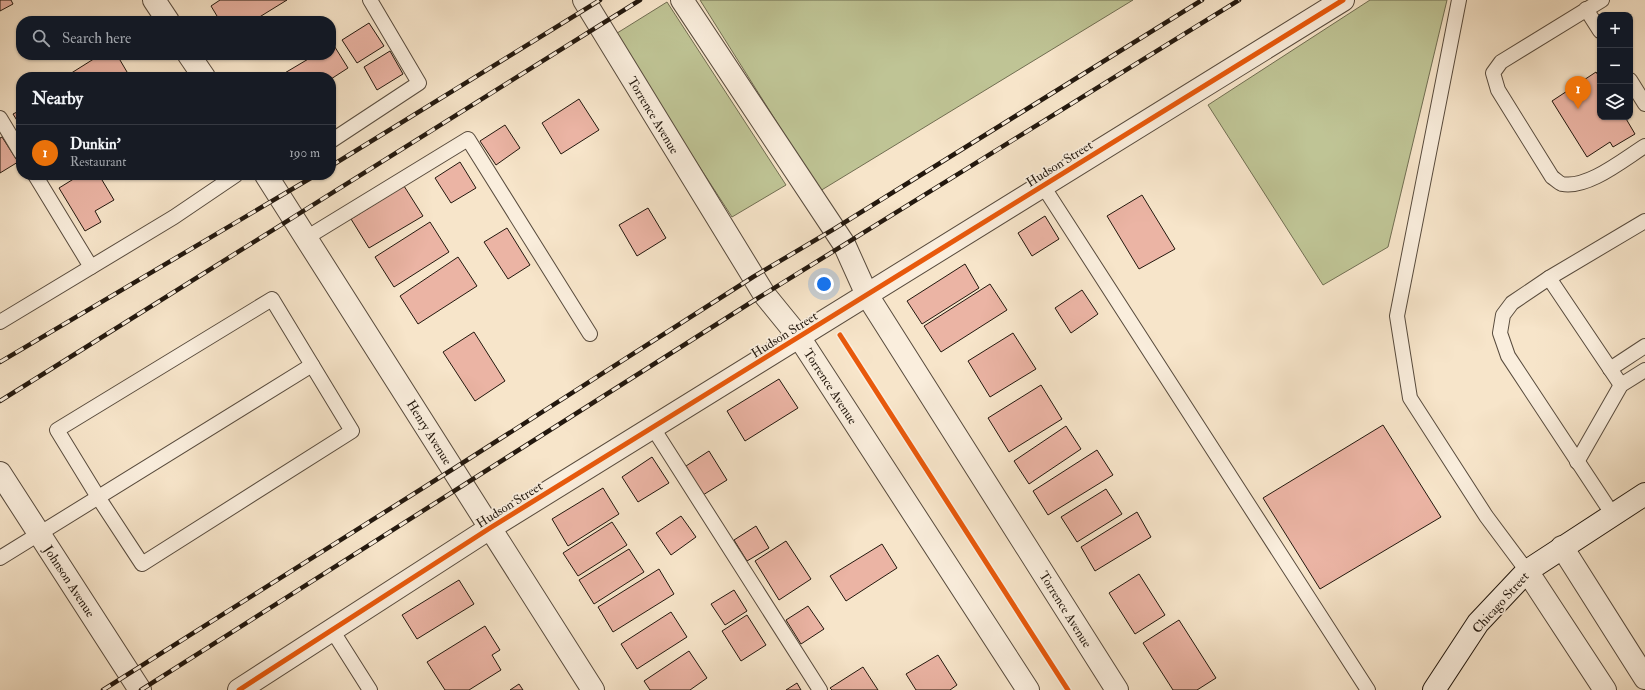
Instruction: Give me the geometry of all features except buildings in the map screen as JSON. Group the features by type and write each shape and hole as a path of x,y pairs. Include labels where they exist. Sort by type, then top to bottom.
{"street":[{"path":"154,0 165,16"},
{"name":"Torrence Avenue","path":"584,0 764,294 799,337 1028,690"},
{"name":"Torrence Avenue","path":"682,0 844,244 867,295 1118,690"},
{"name":"Hudson Street","path":"239,690 490,528 1343,0"},
{"path":"193,60 201,72"},
{"name":"Henry Avenue","path":"275,180 306,238 593,690"},
{"name":"Johnson Avenue","path":"0,473 140,690"},
{"name":"Chicago Street","path":"1434,690 1478,623 1527,571 1645,494"},
{"path":"1562,547 1645,678"},
{"path":"1527,571 1605,690"}],"lane":[{"path":"336,138 419,83 370,0"},
{"path":"1459,0 1397,316 1410,398 1486,516 1527,571"},
{"path":"1602,0 1501,62 1493,72 1498,90 1552,177 1561,184 1579,183 1597,176 1645,146"},
{"path":"1586,9 1597,26"},
{"path":"1632,84 1645,104"},
{"path":"0,118 16,145"},
{"path":"306,238 468,139 590,334"},
{"path":"38,180 91,267"},
{"path":"0,322 174,217 229,180"},
{"path":"1043,186 1368,690"},
{"path":"1612,515 1508,356 1500,333 1503,316 1512,303 1549,278 1645,221"},
{"path":"1549,278 1621,385"},
{"path":"272,299 312,365 352,431 142,564 98,497 58,430 272,299"},
{"path":"1610,369 1645,346"},
{"path":"0,558 312,365"},
{"path":"1577,462 1621,385 1645,370"},
{"path":"653,428 820,690"},
{"path":"332,630 370,690"}],"green space":[{"path":"700,0 1133,0 820,191"},
{"path":"1370,0 1447,0 1388,247 1323,285 1208,105"},
{"path":"667,2 786,185 732,217 614,35"}],"railway":[{"path":"336,163 600,0"},
{"path":"0,401 640,0"},
{"path":"103,690 753,277 834,229 1202,0"},
{"path":"141,690 750,303 1239,0"},
{"path":"0,362 308,180"}],"cycle path":[{"path":"239,690 490,528 1343,0"},
{"path":"840,335 1068,690"}],"place":[{"name":"Dunkin'","path":"1578,109"}]}
